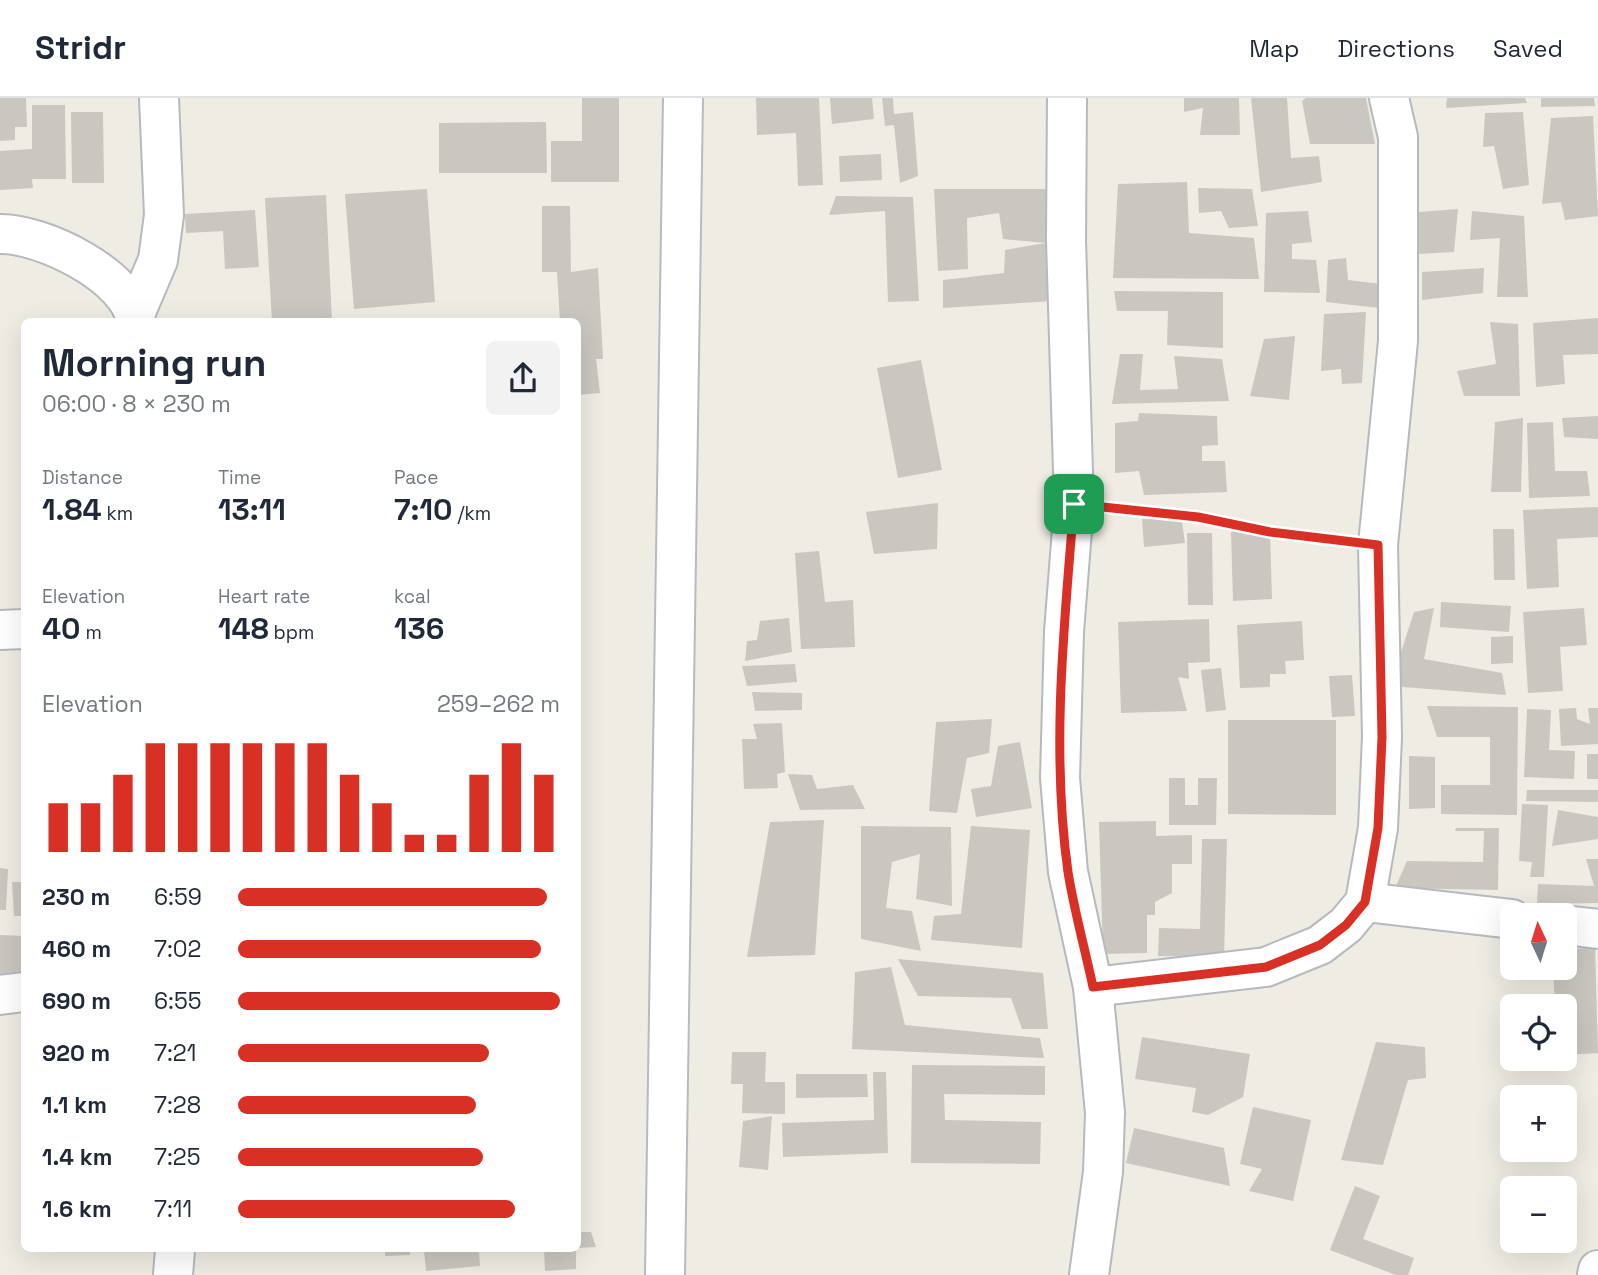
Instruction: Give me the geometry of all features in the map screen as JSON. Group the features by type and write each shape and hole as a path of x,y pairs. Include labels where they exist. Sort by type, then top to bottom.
{"street":[{"path":"136,318 158,260 164,215 159,98"},
{"path":"665,1275 683,98"},
{"path":"1067,98 1066,240 1074,504 1064,632 1060,778 1068,872 1093,987 1105,1114 1103,1172 1089,1275"},
{"path":"1093,987 1266,967 1320,945 1346,925 1365,902 1378,828 1382,737 1378,545 1398,341 1398,137 1389,98"},
{"path":"0,234 16,234 75,255 113,282 136,318"},
{"path":"0,630 21,629"},
{"path":"1365,902 1500,918"},
{"path":"1577,927 1598,929"},
{"path":"0,995 21,992"},
{"path":"173,1275 175,1252"}],"path":[{"path":"1074,504 1198,517 1270,532 1378,545"}],"building":[{"path":"0,98 26,98 27,127 15,127 15,140 0,141"},
{"path":"582,98 619,98 619,182 551,182 551,141 582,141"},
{"path":"756,98 819,98 823,185 798,186 796,133 757,135"},
{"path":"830,98 872,98 874,119 832,124"},
{"path":"882,98 893,98 894,114 913,112 918,176 900,183 894,125 885,126"},
{"path":"1184,98 1239,98 1240,135 1200,135 1203,108 1184,112"},
{"path":"1251,98 1287,98 1291,158 1319,156 1322,182 1261,192"},
{"path":"1306,98 1366,98 1375,144 1310,144 1302,101"},
{"path":"1447,98 1525,98 1527,103 1446,108"},
{"path":"1541,98 1594,98 1595,106 1541,107"},
{"path":"32,105 65,105 66,179 32,179 33,188 0,190 0,151 32,149"},
{"path":"71,112 103,112 104,183 72,183"},
{"path":"1523,112 1529,185 1503,189 1494,146 1483,147 1485,113"},
{"path":"1593,116 1598,216 1565,220 1561,202 1542,204 1551,118"},
{"path":"546,122 547,173 439,173 439,123"},
{"path":"881,154 882,180 840,182 839,156"},
{"path":"1187,182 1189,233 1254,238 1259,279 1113,278 1118,184"},
{"path":"1198,188 1252,189 1258,226 1229,228 1221,211 1199,213"},
{"path":"427,189 435,302 354,309 345,194"},
{"path":"934,189 1047,189 1046,243 1003,239 999,213 967,218 968,269 938,271"},
{"path":"326,195 332,318 272,318 265,198"},
{"path":"836,196 913,197 919,301 888,302 885,211 829,215"},
{"path":"542,206 570,206 571,272 598,268 603,359 596,359 600,393 581,395 581,318 560,318 557,272 542,272"},
{"path":"1458,209 1454,252 1418,254 1419,212"},
{"path":"255,210 259,267 225,269 223,231 186,233 185,214"},
{"path":"1308,211 1312,242 1292,244 1292,259 1316,260 1320,293 1264,292 1266,213"},
{"path":"1472,211 1524,216 1528,297 1497,297 1500,238 1470,240"},
{"path":"1046,243 1052,301 943,308 943,280 1004,273 1005,250"},
{"path":"1346,258 1348,280 1381,284 1388,309 1326,302 1328,260"},
{"path":"1484,268 1483,293 1422,300 1422,272"},
{"path":"1114,291 1223,292 1223,348 1167,345 1168,311 1117,311"},
{"path":"1366,312 1362,383 1342,384 1341,369 1321,371 1324,314"},
{"path":"1598,318 1598,354 1563,355 1565,384 1536,387 1533,323"},
{"path":"1490,322 1518,324 1520,396 1464,396 1457,371 1496,364"},
{"path":"1295,336 1289,400 1250,396 1264,339"},
{"path":"1120,354 1143,354 1140,390 1178,389 1174,356 1222,359 1229,401 1112,404"},
{"path":"921,360 942,470 898,478 877,368"},
{"path":"1139,413 1217,416 1218,445 1202,446 1202,461 1225,461 1227,492 1144,495 1139,471 1115,473 1115,423 1138,421"},
{"path":"1598,416 1598,439 1564,437 1562,418"},
{"path":"1523,418 1521,492 1491,492 1495,422"},
{"path":"1553,422 1555,471 1587,471 1590,496 1529,498 1527,423"},
{"path":"938,503 937,549 874,554 866,512"},
{"path":"1598,507 1598,537 1557,539 1559,587 1527,589 1523,510"},
{"path":"1181,515 1185,543 1144,547 1142,519"},
{"path":"1493,529 1514,529 1515,580 1494,580"},
{"path":"1231,532 1270,532 1272,599 1233,601"},
{"path":"1187,533 1212,533 1213,605 1188,605"},
{"path":"819,551 825,602 853,600 855,647 801,649 795,553"},
{"path":"1441,602 1511,606 1509,632 1440,627"},
{"path":"1434,608 1424,659 1502,673 1506,695 1390,686 1414,612"},
{"path":"1584,608 1587,645 1560,647 1563,691 1528,693 1523,612"},
{"path":"789,618 792,652 745,661 747,641 757,640 760,621"},
{"path":"1209,619 1210,662 1188,663 1189,679 1178,677 1187,711 1121,713 1118,622"},
{"path":"1302,621 1304,660 1285,661 1286,674 1270,674 1270,687 1240,688 1237,625"},
{"path":"1513,636 1513,663 1491,664 1491,637"},
{"path":"795,664 797,682 747,686 742,666"},
{"path":"1221,668 1226,710 1206,712 1201,670"},
{"path":"1352,675 1355,716 1332,717 1329,676"},
{"path":"752,692 802,693 802,710 755,711"},
{"path":"1427,706 1518,707 1517,815 1441,814 1441,785 1490,785 1490,737 1437,737"},
{"path":"1576,708 1577,719 1590,724 1588,708 1598,708 1598,744 1561,746 1559,709"},
{"path":"1527,709 1551,710 1549,750 1575,751 1574,779 1524,777"},
{"path":"992,719 989,753 967,758 957,813 929,811 936,722"},
{"path":"1228,720 1336,720 1336,815 1228,814"},
{"path":"782,723 785,772 777,774 778,788 744,789 742,739 757,739 753,724"},
{"path":"1020,742 1032,808 976,817 971,789 991,786 998,746"},
{"path":"1587,754 1598,754 1598,779 1587,779"},
{"path":"1409,756 1435,757 1435,808 1409,809"},
{"path":"788,774 812,775 817,789 853,785 865,809 800,810"},
{"path":"1169,778 1185,778 1185,805 1198,805 1198,778 1217,778 1216,825 1169,825"},
{"path":"1527,790 1598,790 1598,802 1526,801"},
{"path":"1522,804 1548,805 1544,877 1530,877 1532,862 1519,861"},
{"path":"1558,810 1598,817 1598,839 1552,846"},
{"path":"824,820 815,955 747,957 770,822"},
{"path":"1156,821 1156,836 1192,835 1192,864 1172,864 1172,893 1155,902 1155,915 1147,915 1147,953 1103,954 1099,822"},
{"path":"861,826 951,827 952,906 916,899 920,854 892,862 886,908 912,911 921,951 861,939"},
{"path":"971,826 1030,830 1022,948 931,940 934,916 961,914"},
{"path":"1456,828 1499,828 1498,890 1395,888 1407,861 1483,862 1484,831 1455,831"},
{"path":"1202,839 1227,839 1224,957 1158,956 1159,928 1200,929"},
{"path":"1586,859 1598,859 1598,903 1537,903 1538,884 1594,886"},
{"path":"0,868 8,869 6,910 0,910"},
{"path":"12,882 21,882 21,916 14,916"},
{"path":"0,935 21,936 21,979 0,978"},
{"path":"1595,947 1598,1053 1577,1054 1577,994 1554,994 1554,980 1577,980 1577,949"},
{"path":"898,959 1043,973 1048,1029 1022,1029 1011,998 918,996"},
{"path":"891,967 905,1025 1040,1038 1044,1058 852,1049 855,972"},
{"path":"1142,1037 1250,1054 1243,1097 1208,1115 1192,1112 1196,1088 1135,1079"},
{"path":"1376,1042 1425,1047 1426,1078 1408,1080 1383,1165 1341,1160"},
{"path":"732,1052 766,1052 765,1082 785,1082 785,1114 742,1113 743,1084 731,1084"},
{"path":"912,1065 1045,1066 1045,1095 944,1094 945,1120 1041,1122 1040,1164 911,1163"},
{"path":"873,1072 886,1072 888,1153 783,1157 782,1123 874,1120"},
{"path":"796,1074 867,1074 868,1097 796,1098"},
{"path":"1253,1107 1311,1120 1293,1201 1249,1191 1262,1169 1240,1164"},
{"path":"772,1116 768,1170 739,1167 743,1121"},
{"path":"1134,1128 1224,1148 1230,1186 1126,1163"},
{"path":"1355,1186 1380,1196 1363,1239 1414,1258 1408,1275 1396,1275 1330,1250"},
{"path":"581,1232 591,1232 596,1247 581,1248"},
{"path":"385,1252 410,1252 410,1255 385,1256"},
{"path":"424,1252 479,1252 480,1266 426,1271"},
{"path":"544,1252 576,1252 576,1269 545,1271"}],"route":[{"path":"1074,504 1198,517 1270,532 1378,545 1382,737 1378,828 1365,902 1346,925 1320,945 1266,967 1093,987 1068,872 1060,778 1064,632 1074,504"}]}
